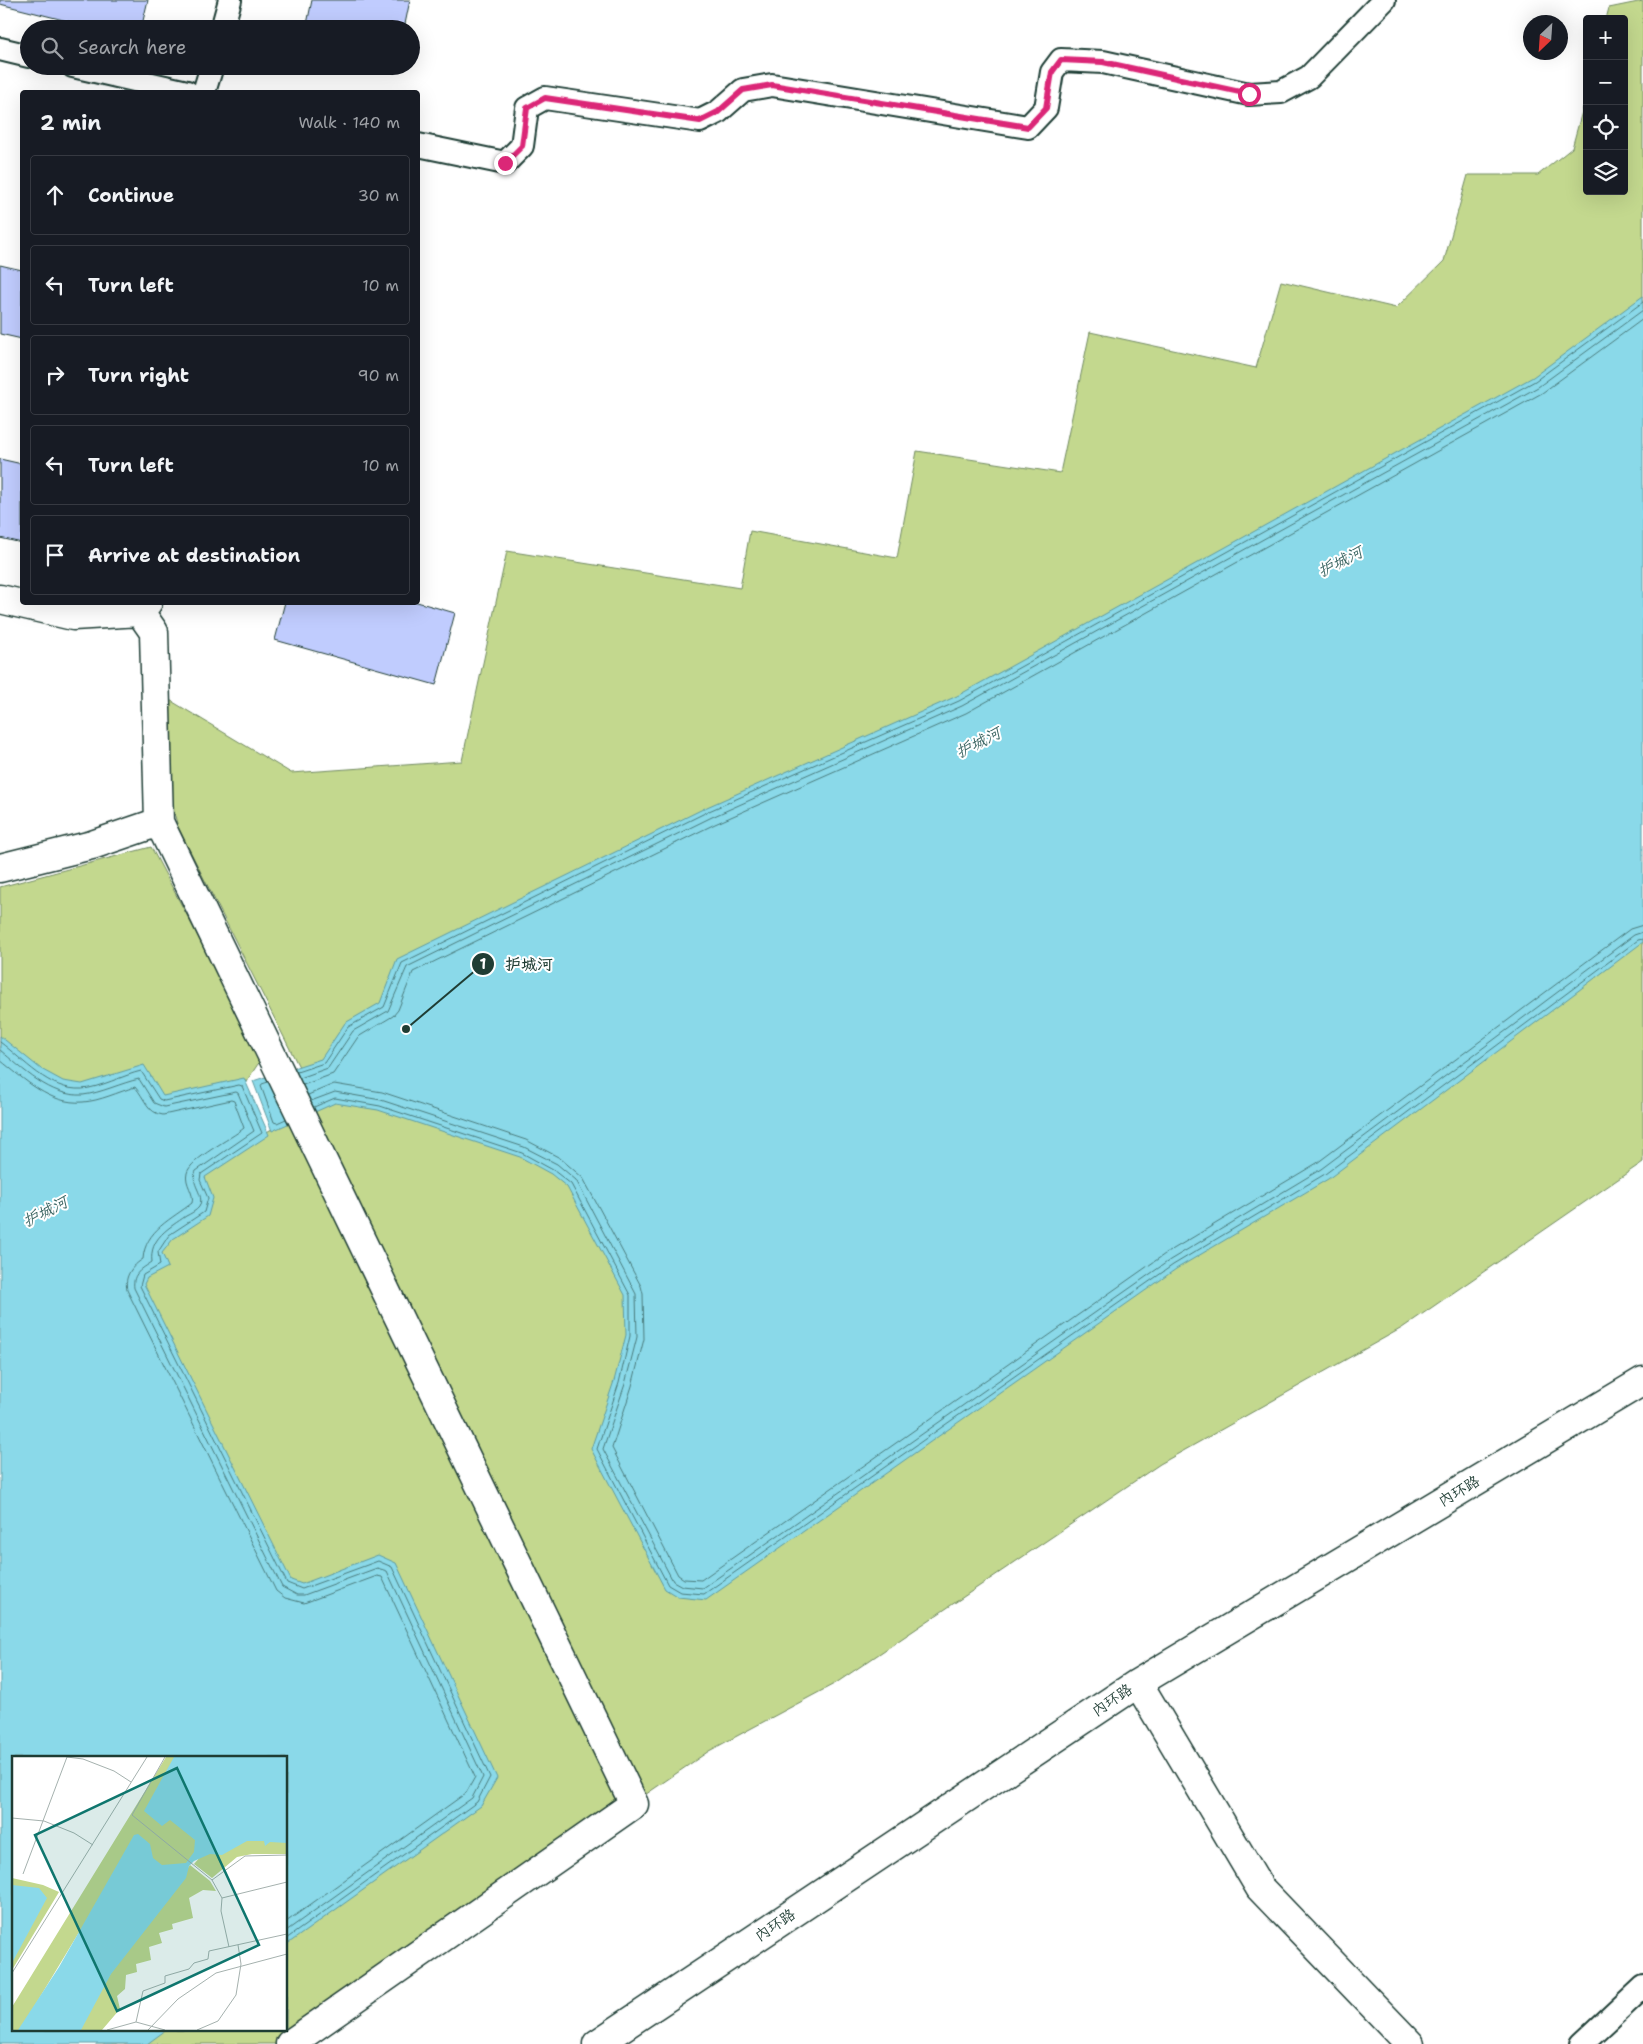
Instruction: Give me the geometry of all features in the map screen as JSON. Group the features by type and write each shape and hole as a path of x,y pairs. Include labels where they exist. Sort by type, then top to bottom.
{"street":[{"path":"0,599 20,604"},
{"path":"26,605 73,616 144,607 154,632 159,822 634,1804 290,2044"},
{"path":"0,868 92,845 159,822"},
{"name":"内环路","path":"597,2044 1138,1683 1643,1380"},
{"path":"1138,1683 1260,1888 1410,2044"}],"lane":[{"path":"224,20 230,0"},
{"path":"420,145 505,163 522,146 527,108 545,98 700,121 718,112 743,90 772,85 1028,127 1046,108 1052,72 1061,60 1103,62 1249,94 1281,92 1309,77 1384,0"},
{"path":"0,50 20,54"},
{"path":"113,75 179,90"},
{"path":"205,90 209,75"},
{"path":"1582,2044 1643,1987"}],"green space":[{"path":"1643,1 1643,312 1529,394 383,1007 323,1062 300,1069 178,827 170,798 168,699 291,773 462,761 507,551 740,588 750,531 897,558 917,451 1060,473 1090,332 1256,368 1281,281 1396,308 1444,261 1468,175 1538,175 1572,148 1583,108 1583,195 1628,195 1628,15 1607,15 1609,8"},
{"path":"151,847 262,1058 242,1088 157,1103 77,1090 0,1048 0,887"},
{"path":"1643,932 1643,1162 1402,1328 1160,1464 836,1683 709,1751 282,2044 96,2044 115,2032 288,2032 290,1604 133,1278 197,1173 333,1093"}],"water":[{"path":"1643,296 1643,942 1328,1179 1176,1269 706,1600 678,1597 665,1589 591,1449 614,1381 626,1335 625,1295 567,1187 551,1174 520,1157 378,1110 335,1103 272,1131 253,1081 321,1059 345,1023 380,1003 397,959 707,807 957,696 1533,377"},
{"path":"0,1036 41,1069 63,1081 82,1084 144,1065 163,1096 244,1078 269,1135 205,1177 213,1198 208,1216 173,1239 162,1253 168,1267 147,1278 144,1284 291,1580 302,1584 378,1555 396,1563 497,1778 481,1806 288,1944 288,1756 12,1756 12,2032 163,2032 147,2044 0,2044"}],"building":[{"path":"0,0 148,0 143,20 63,20 0,4"},
{"path":"312,0 410,0 406,20 308,20"},
{"path":"0,265 20,270 20,339 0,334"},
{"path":"0,459 20,464 20,543 0,538"},
{"path":"420,603 455,613 436,685 275,640 284,605 420,605"}],"place":[{"name":"护城河","path":"406,1029"}],"route":[{"path":"505,163 522,146 527,108 545,98 700,121 718,112 743,90 772,85 1028,127 1046,108 1052,72 1061,60 1103,62 1249,94"}]}
